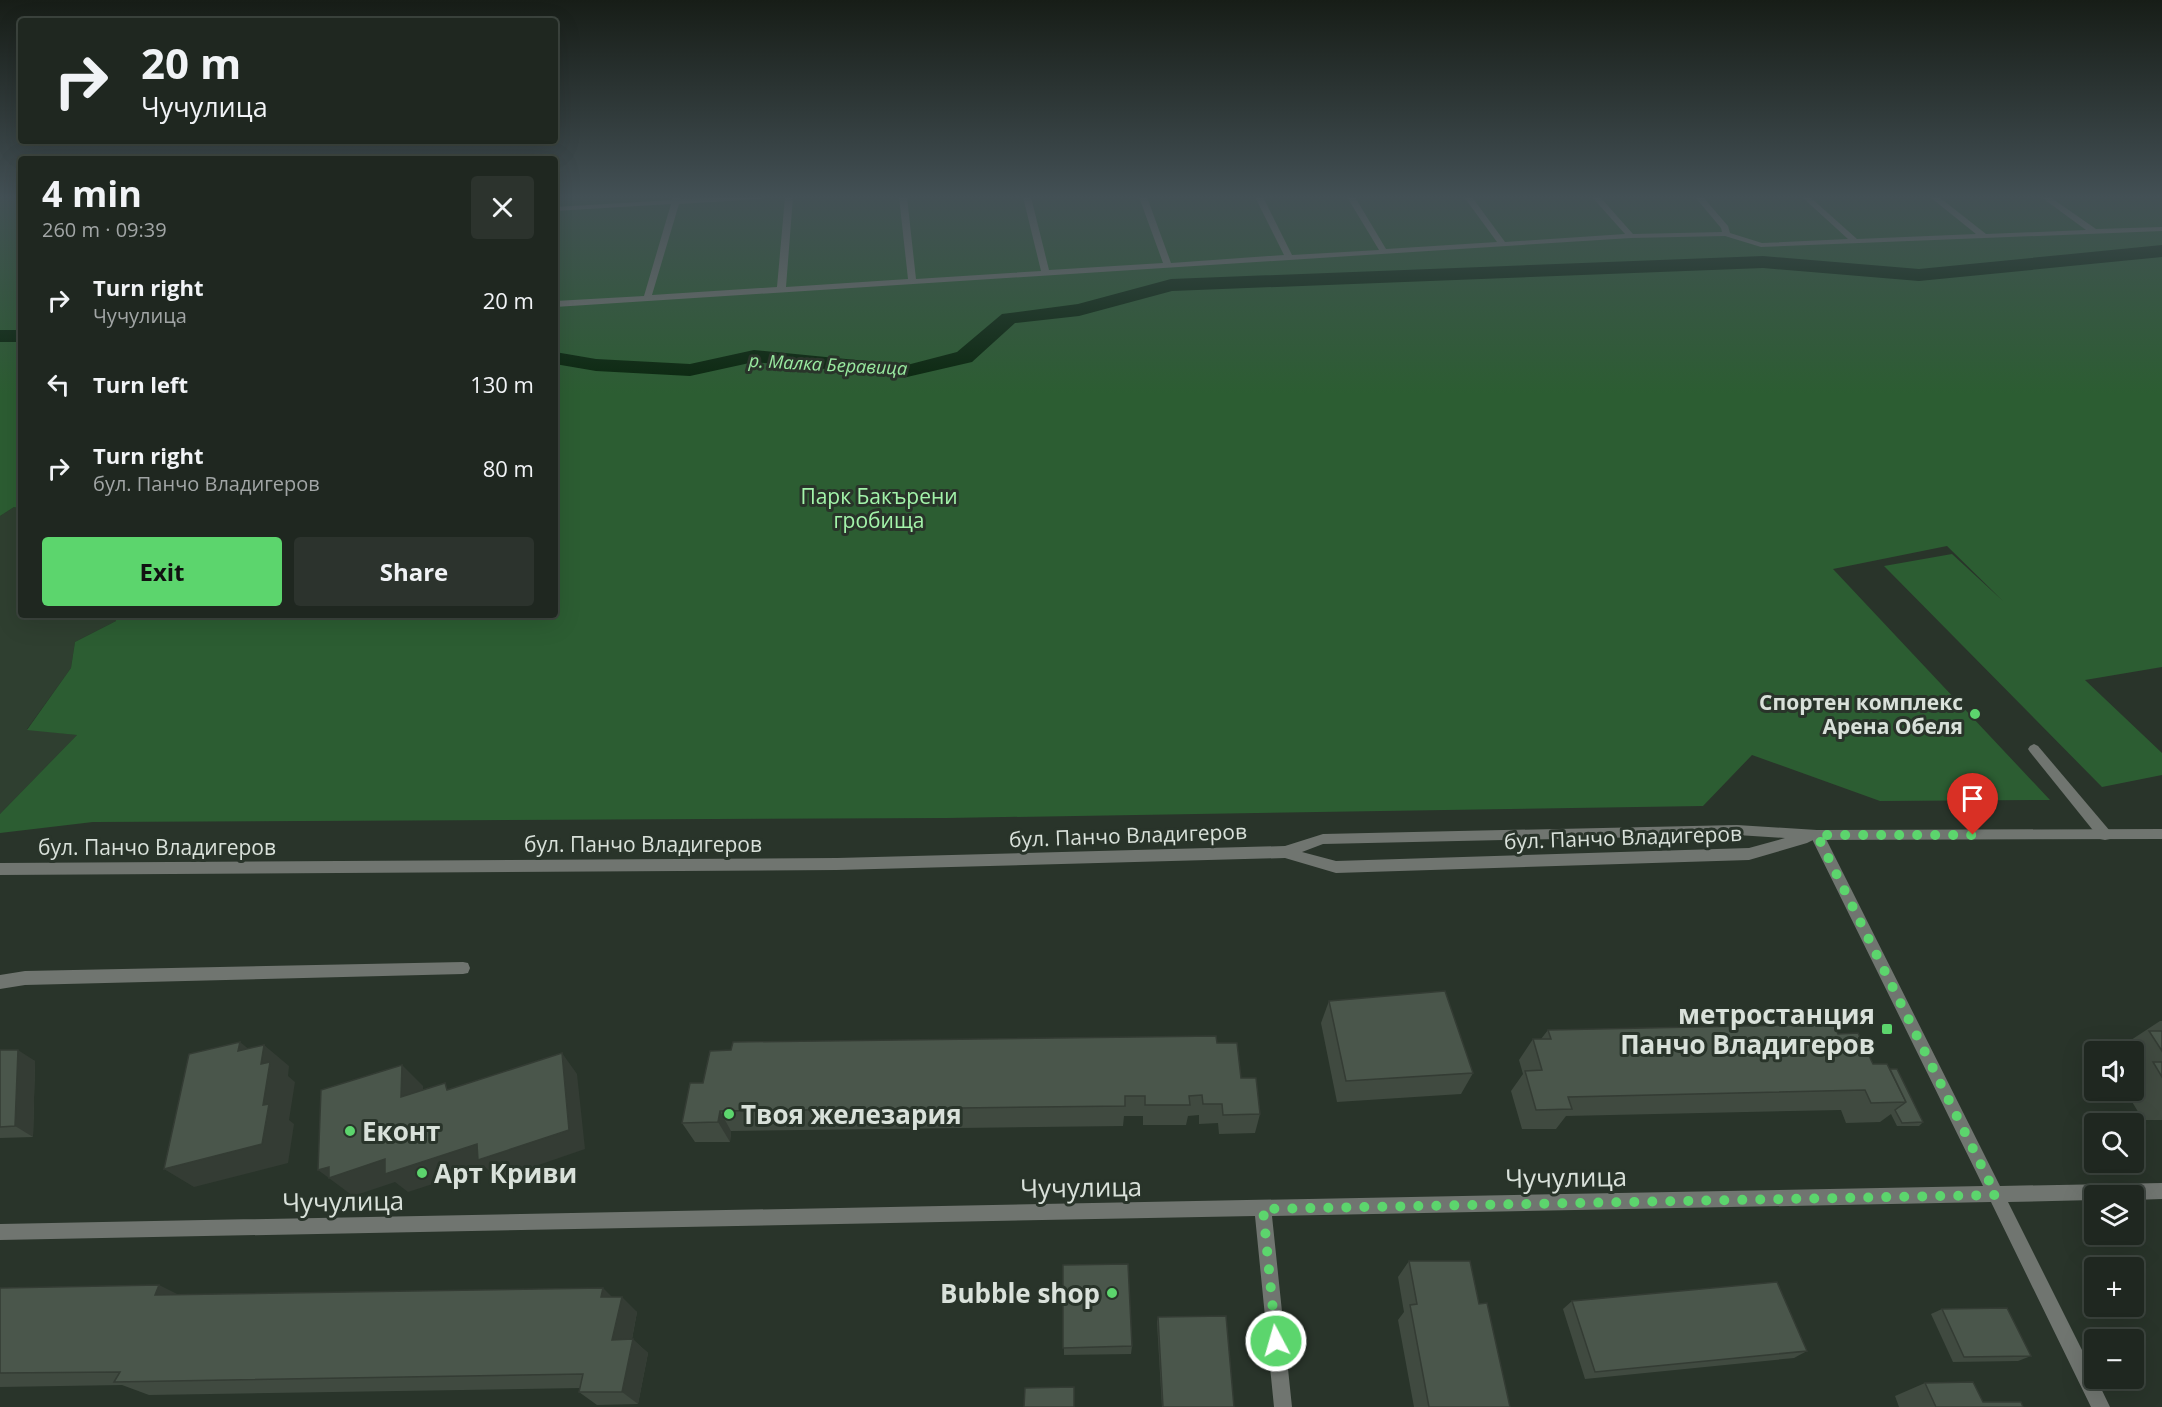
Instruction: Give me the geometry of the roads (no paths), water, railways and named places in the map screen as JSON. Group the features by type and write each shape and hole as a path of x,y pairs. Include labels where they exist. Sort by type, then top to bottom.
{"street":[{"path":"647,299 658,263"},
{"path":"781,291 783,263"},
{"path":"910,263 912,282"},
{"path":"1043,263 1046,273"},
{"path":"558,304 1203,263"},
{"path":"2034,749 2105,835"},
{"name":"бул. Панчо Владигеров","path":"0,869 837,864 1285,852 1323,839 1737,830 1817,835 2162,834"},
{"path":"1817,835 2101,1407"},
{"name":"бул. Панчо Владигеров","path":"1285,852 1336,867 1737,855 1749,854 1817,835"},
{"path":"0,982 25,978 463,968"},
{"name":"Чучулица","path":"0,1232 2162,1191"},
{"path":"1263,1209 1283,1407"}],"waterway":[{"name":"р. Малка Беравица","path":"558,359 596,365 690,370 754,356 907,371 964,357 1009,318 1079,310 1171,285 1746,263"},
{"name":"р. Малка Беравица","path":"1771,263 1919,275 2044,263"},
{"name":"р. Малка Беравица","path":"0,336 18,336"}],"place":[{"name":"Спортен комплекс Арена Обеля","path":"1975,714"},
{"name":"метростанция Панчо Владигеров","path":"1887,1029"},
{"name":"Твоя железария","path":"729,1114"},
{"name":"Еконт","path":"350,1131"},
{"name":"Арт Криви","path":"422,1173"},
{"name":"Bubble shop","path":"1112,1293"}],"park label":[{"name":"Парк Бакърени гробища","path":"879,508"}]}
